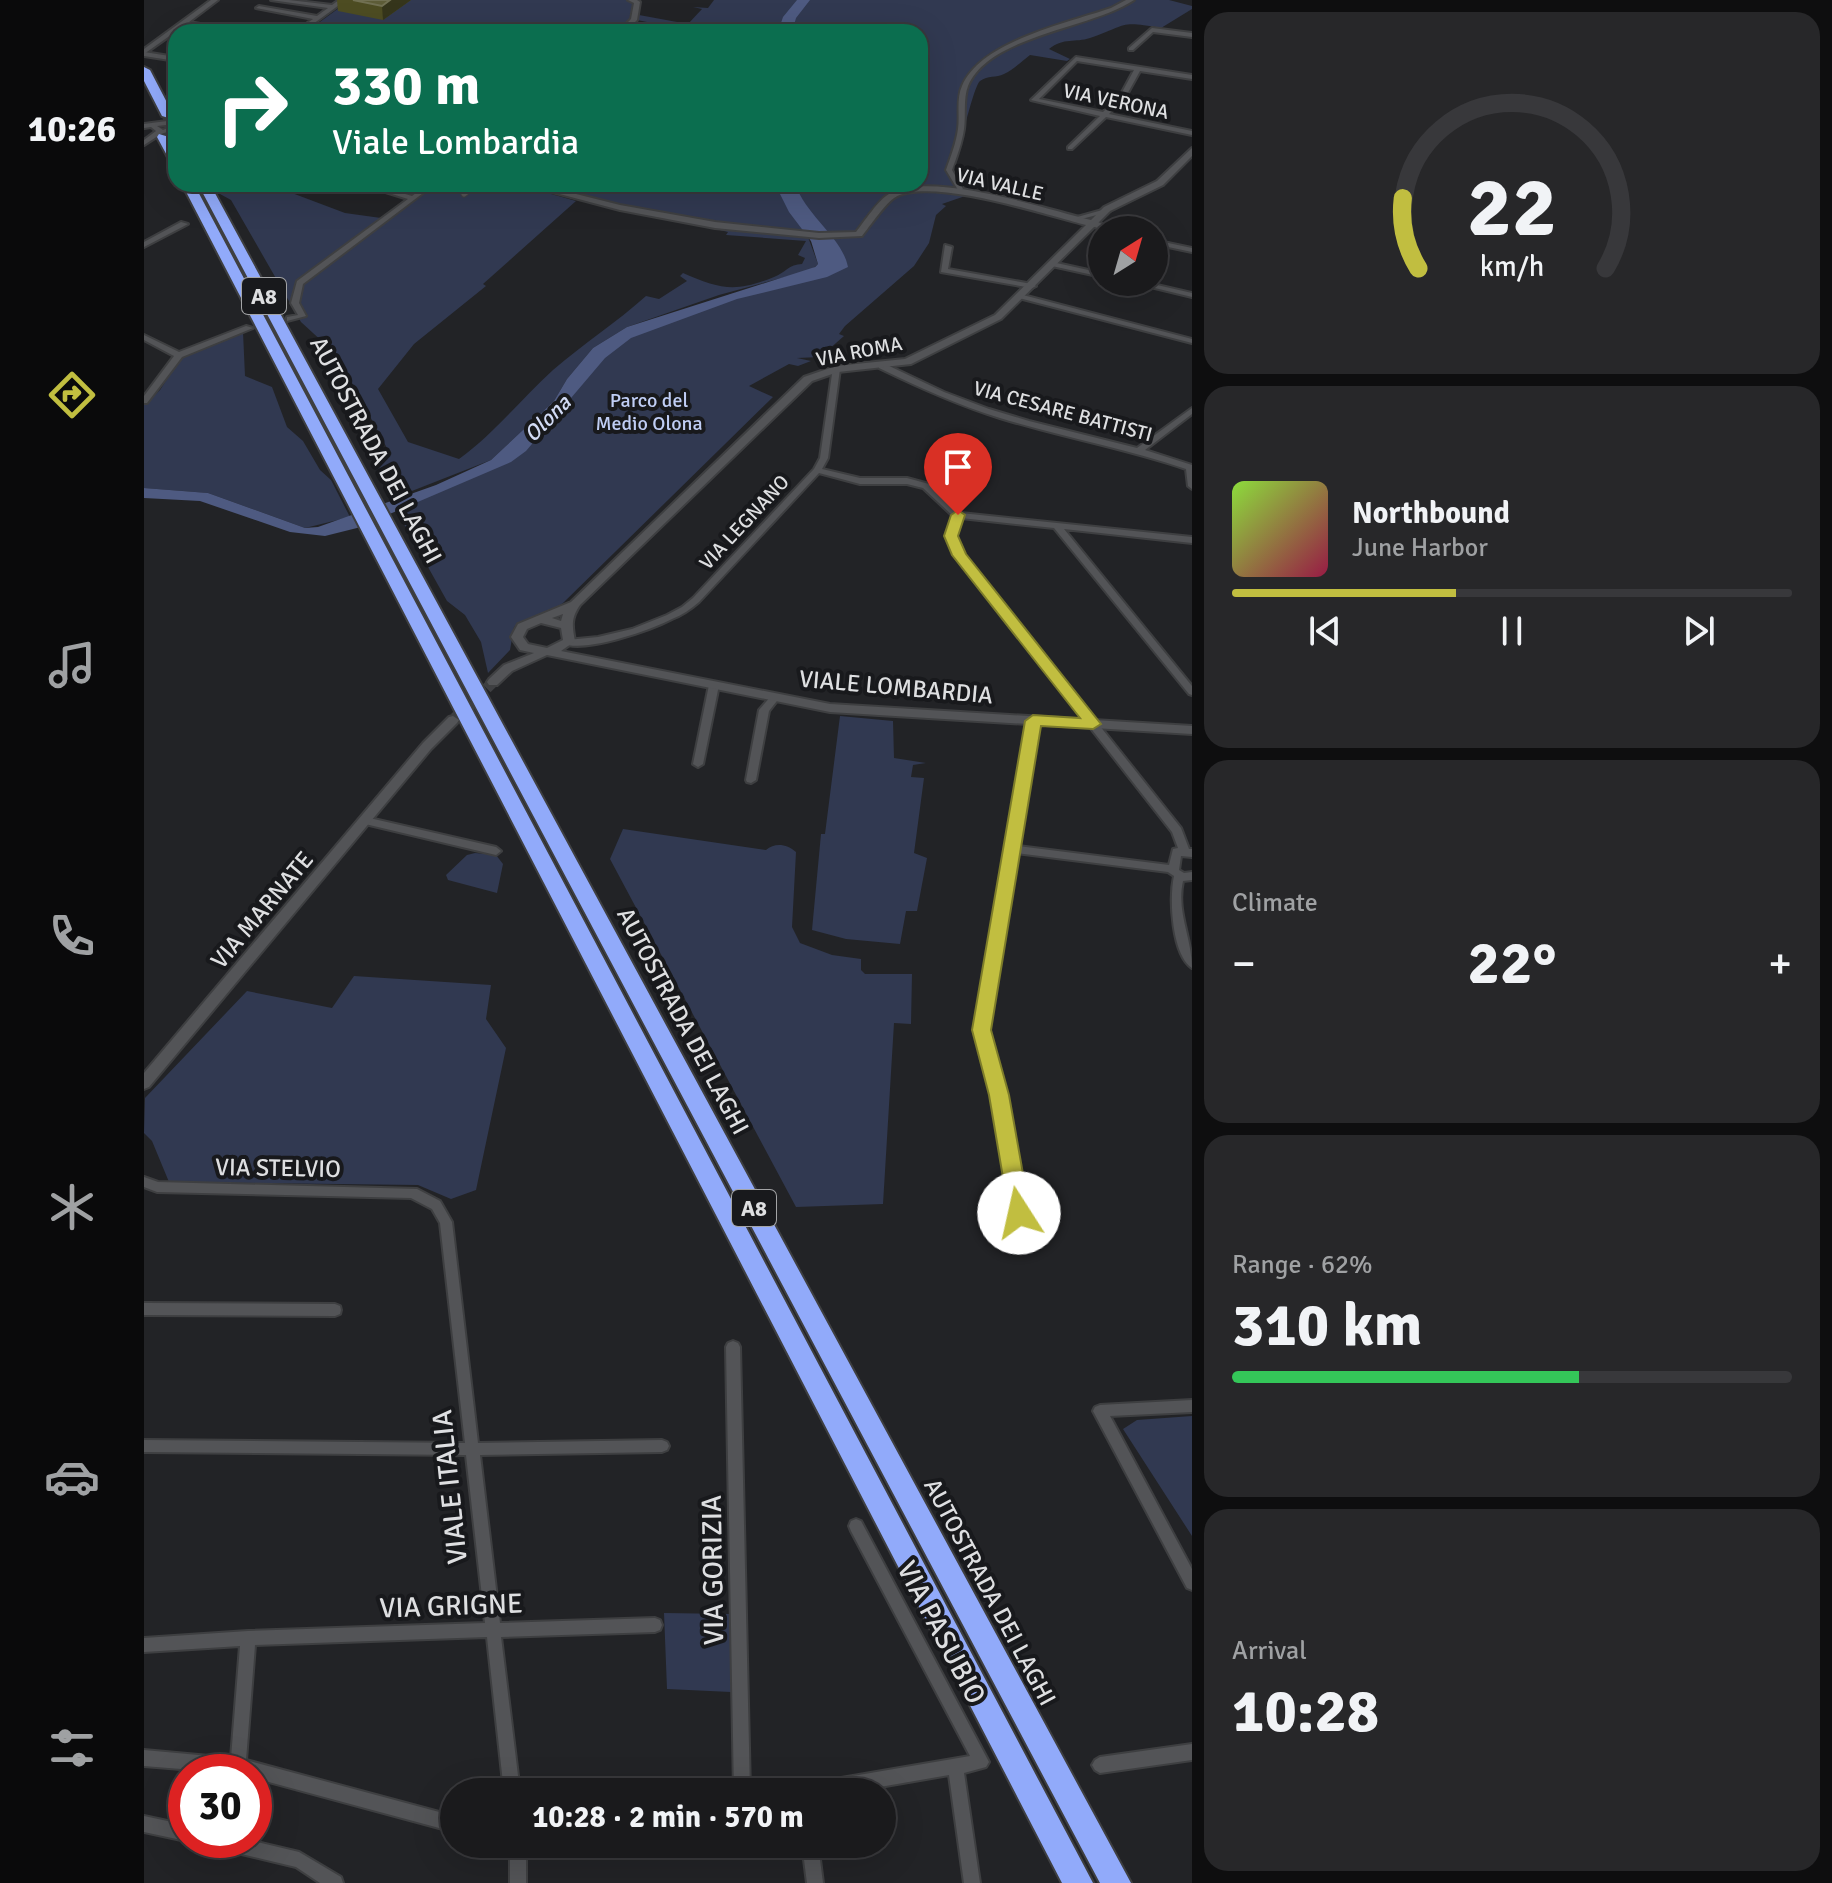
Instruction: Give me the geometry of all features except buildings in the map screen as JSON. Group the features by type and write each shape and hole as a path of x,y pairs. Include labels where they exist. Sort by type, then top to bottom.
{"highway":[{"path":"144,70 168,114"},
{"path":"144,100 155,128 168,148"},
{"name":"AUTOSTRADA DEI LAGHI","path":"192,192 356,504 384,540 1116,1883"},
{"name":"AUTOSTRADA DEI LAGHI","path":"208,192 373,499 384,540 1078,1883"}],"street":[{"path":"184,23 215,0"},
{"path":"274,0 333,7"},
{"path":"309,24 343,0"},
{"path":"628,24 637,14 637,2 631,0"},
{"path":"960,189 949,170 960,135 965,85 972,73 1006,48 1026,38 1095,17 1131,0"},
{"path":"259,8 318,18"},
{"path":"184,23 190,24"},
{"path":"1131,49 1152,30 1192,35"},
{"path":"146,53 168,36"},
{"path":"146,53 168,57"},
{"name":"VIA VERONA","path":"1138,68 1076,59 1034,100 1192,133"},
{"path":"1070,148 1123,97 1138,68 1192,77"},
{"path":"144,143 155,128"},
{"path":"1074,219 1106,211 1160,183 1192,151"},
{"name":"VIA VALLE","path":"928,190 960,189 1088,222"},
{"path":"392,192 413,198"},
{"path":"290,319 302,316 295,303 300,283 421,192"},
{"name":"VIA VALLE","path":"558,192 709,227 841,236 862,232 891,196 904,192"},
{"name":"VIA ROMA","path":"1102,216 1106,211"},
{"path":"144,245 184,224"},
{"name":"VIA ROMA","path":"568,634 567,616 576,603 801,385 836,369 907,362 998,317 1088,231"},
{"path":"1168,245 1192,250"},
{"path":"948,247 944,270 1032,286"},
{"path":"1055,264 1088,272"},
{"path":"1168,290 1192,295"},
{"path":"1022,296 1192,341"},
{"path":"144,401 179,355 249,328"},
{"path":"144,337 179,355"},
{"name":"VIA CESARE BATTISTI","path":"882,366 945,396 1003,416 1141,449 1191,467"},
{"name":"VIA LEGNANO","path":"568,634 603,637 673,617 688,608 817,470 824,458 836,369"},
{"path":"1141,449 1192,410"},
{"path":"1191,467 1192,486"},
{"path":"817,470 860,481 907,481 926,486 958,515 1192,540"},
{"path":"958,515 951,536 959,555 1177,831 1188,852 1176,853 1175,890 1178,931 1192,964"},
{"path":"1058,527 1192,692"},
{"name":"VIA ROMA","path":"519,641 522,627 544,620 576,603"},
{"path":"493,682 508,668 547,652 568,634 544,620"},
{"name":"VIALE LOMBARDIA","path":"568,634 600,661"},
{"path":"508,668 519,641 531,651 547,652"},
{"name":"VIALE LOMBARDIA","path":"547,652 846,710 1192,730"},
{"path":"698,764 714,685"},
{"path":"751,780 764,710 775,697"},
{"path":"1019,1213 999,1095 982,1030 1033,721"},
{"name":"VIA MARNATE","path":"144,1083 365,821 454,722"},
{"path":"365,821 496,851"},
{"path":"1011,849 1192,876"},
{"name":"VIA STELVIO","path":"144,1182 157,1187 413,1193"},
{"name":"VIALE ITALIA","path":"413,1193 436,1205 446,1222 510,1778"},
{"path":"144,1309 335,1310"},
{"name":"VIA GORIZIA","path":"733,1347 742,1778"},
{"path":"1192,1406 1100,1411 1192,1583"},
{"path":"144,1446 471,1449 662,1446"},
{"name":"VIA PASUBIO","path":"856,1526 981,1762 955,1766"},
{"name":"VIA GRIGNE","path":"144,1645 248,1638 655,1625"},
{"path":"239,1754 248,1638"},
{"path":"1100,1765 1192,1752"},
{"path":"144,1758 168,1760"},
{"path":"886,1778 955,1766 972,1883"},
{"path":"272,1775 440,1820"},
{"path":"144,1824 168,1829"},
{"path":"272,1853 299,1860 335,1883"},
{"path":"518,1858 518,1883"},
{"path":"812,1858 815,1883"}],"green space":[{"path":"350,0 630,0 637,2 638,9 628,24 317,24"},
{"name":"Parco del Medio Olona","path":"714,0 1169,0 1192,6 1192,9 1161,28 1129,24 1090,38 1060,43 1049,49 1070,59 1067,61 1030,55 1007,72 980,81 953,172 959,186 971,194 942,204 946,206 936,215 929,243 914,266 845,326 839,334 844,336 820,357 797,358 811,361 798,366 789,364 749,386 773,397 563,603 514,627 510,650 488,673 481,642 465,615 447,601 395,508 491,468 606,346 731,294 834,272 808,237 818,264 811,270 719,295 627,327 593,348 567,379 554,401 491,460 394,498 373,465 388,450 337,355 301,322 231,200 219,192 289,192 345,213 381,218 421,192 544,192 576,201 483,284 486,286 414,344 378,389 408,442 459,459 553,370 646,296 659,299 687,281 680,276 683,273 718,286 738,287 774,277 794,265 802,264 805,258 798,255 806,241 726,235 728,232 561,192 928,192 928,24 688,24 702,9 693,7 708,8"},
{"name":"Parco del Medio Olona","path":"639,15 688,24 657,24 637,20"},
{"path":"243,332 245,376 272,387 287,427 303,441 320,470 331,480 350,517 305,528 208,493 144,488 144,405 160,390 182,356"},
{"path":"840,716 893,721 894,758 926,763 913,765 911,777 924,778 914,853 927,858 917,911 906,911 900,944 846,939 812,930 821,834 825,834"},
{"path":"623,829 766,850 777,845 789,847 796,852 792,927 800,943 832,955 861,959 861,970 865,974 912,974 911,1024 894,1023 883,1204 796,1207 610,859"},
{"path":"467,855 496,855 503,864 497,893 448,880 446,875"},
{"path":"354,976 491,985 486,1019 506,1048 476,1190 451,1199 418,1185 169,1182 152,1141 144,1133 145,1098 247,991 332,1008"},
{"path":"1192,1416 1192,1536 1123,1429 1137,1420"},
{"path":"664,1613 730,1614 731,1692 667,1689"}],"water":[{"path":"779,192 798,192 839,246 848,267 827,277 737,299 631,338 605,358 526,451 511,462 357,528 325,536 290,532 200,501 144,498 144,488 208,493 305,528 318,527 436,485 491,460 554,401 567,379 593,348 627,327 815,267 818,264 811,241 789,212"}],"waterway":[{"name":"Olona","path":"788,24 804,0"}],"tunnel":[{"path":"456,719 493,682"}],"route":[{"path":"958,515 951,536 959,555 1093,724 1033,721 982,1030 999,1095 1019,1213"}]}
